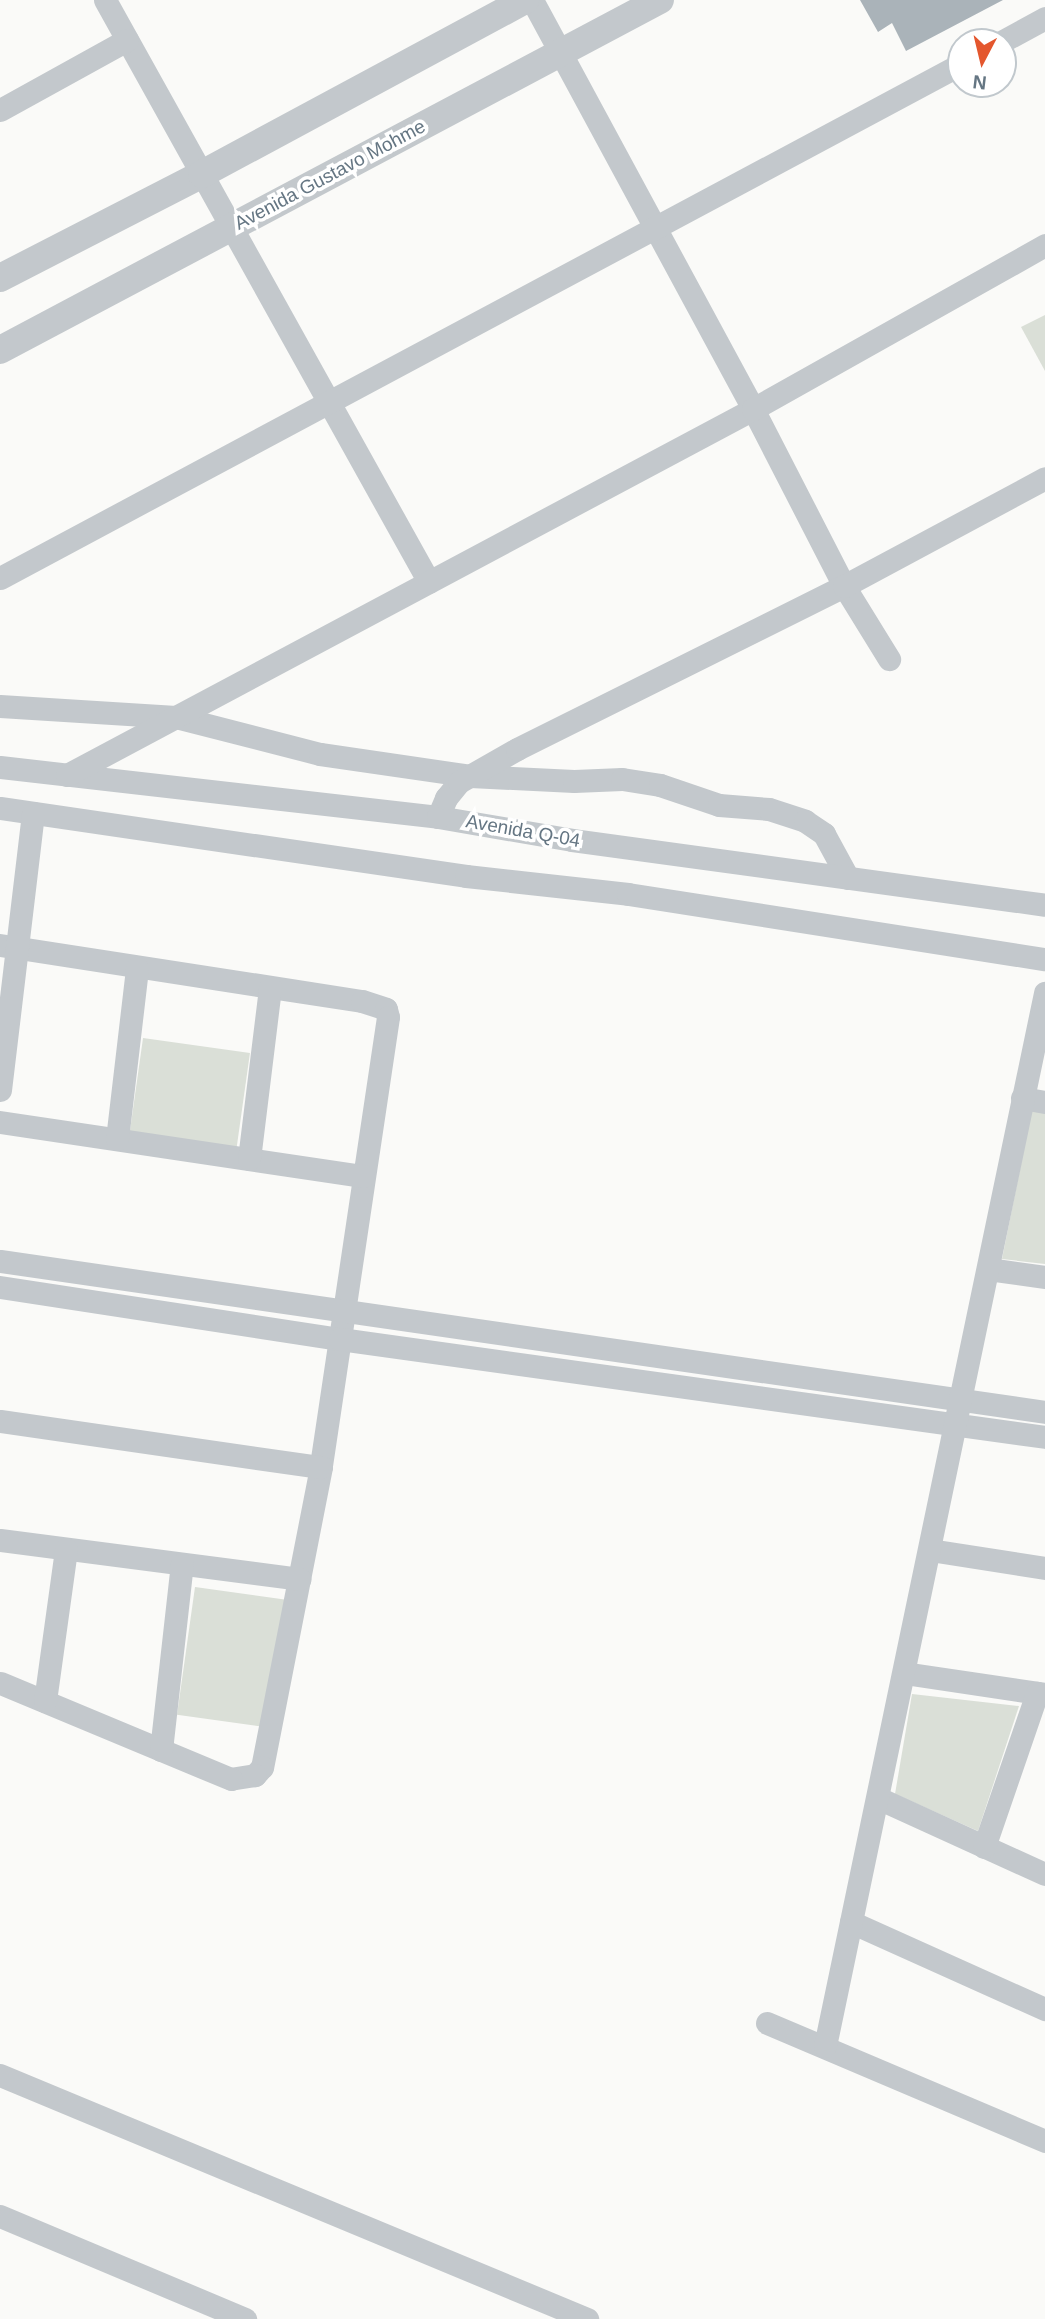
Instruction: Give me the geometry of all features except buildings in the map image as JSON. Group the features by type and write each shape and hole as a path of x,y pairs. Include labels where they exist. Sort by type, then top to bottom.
{"street":[{"path":"105,0 429,582"},
{"path":"0,278 202,174 525,0"},
{"path":"532,0 753,410 844,586 888,659"},
{"name":"Avenida Gustavo Mohme","path":"0,350 660,0"},
{"path":"1017,33 1045,18"},
{"path":"0,110 127,40"},
{"path":"0,578 947,72"},
{"path":"67,775 753,410 1045,245"},
{"path":"438,817 446,798 459,782 517,749 844,586 1045,478"},
{"path":"0,706 176,718 320,754 470,776 574,781 622,779 660,785 719,805 769,809 805,821 824,834 848,878"},
{"name":"Avenida Q-04","path":"0,766 438,817 572,841 1045,905"},
{"path":"0,808 466,876 628,894 1045,959"},
{"path":"0,1090 8,946 33,813"},
{"path":"0,1683 231,1779 255,1775 262,1767 321,1467 388,1017 386,1009 362,1001 8,946"},
{"path":"117,1139 137,968"},
{"path":"250,1159 270,987"},
{"path":"825,2046 957,1425 1045,993"},
{"path":"1022,1098 1045,1102"},
{"path":"0,1122 363,1176"},
{"path":"0,1261 1045,1412"},
{"path":"988,1269 1045,1277"},
{"path":"0,1287 340,1339 466,1363 838,1417 957,1425 1045,1437"},
{"path":"466,1363 470,1330"},
{"path":"838,1417 844,1383"},
{"path":"0,1421 321,1467"},
{"path":"0,1540 299,1579"},
{"path":"45,1701 66,1549"},
{"path":"930,1550 1045,1568"},
{"path":"160,1750 182,1564"},
{"path":"904,1673 1041,1694 984,1847"},
{"path":"878,1798 1045,1874"},
{"path":"851,1922 1045,2009"},
{"path":"767,2023 1045,2141"},
{"path":"0,2075 587,2319"},
{"path":"0,2216 221,2314 245,2319"}],"shaded area":[{"path":"1045,315 1045,371 1021,327"},
{"path":"143,1038 250,1053 236,1149 130,1134"},
{"path":"1032,1109 1045,1110 1045,1264 1002,1259"},
{"path":"195,1587 288,1600 270,1728 177,1715"},
{"path":"912,1694 1019,1706 978,1831 895,1794"}]}
